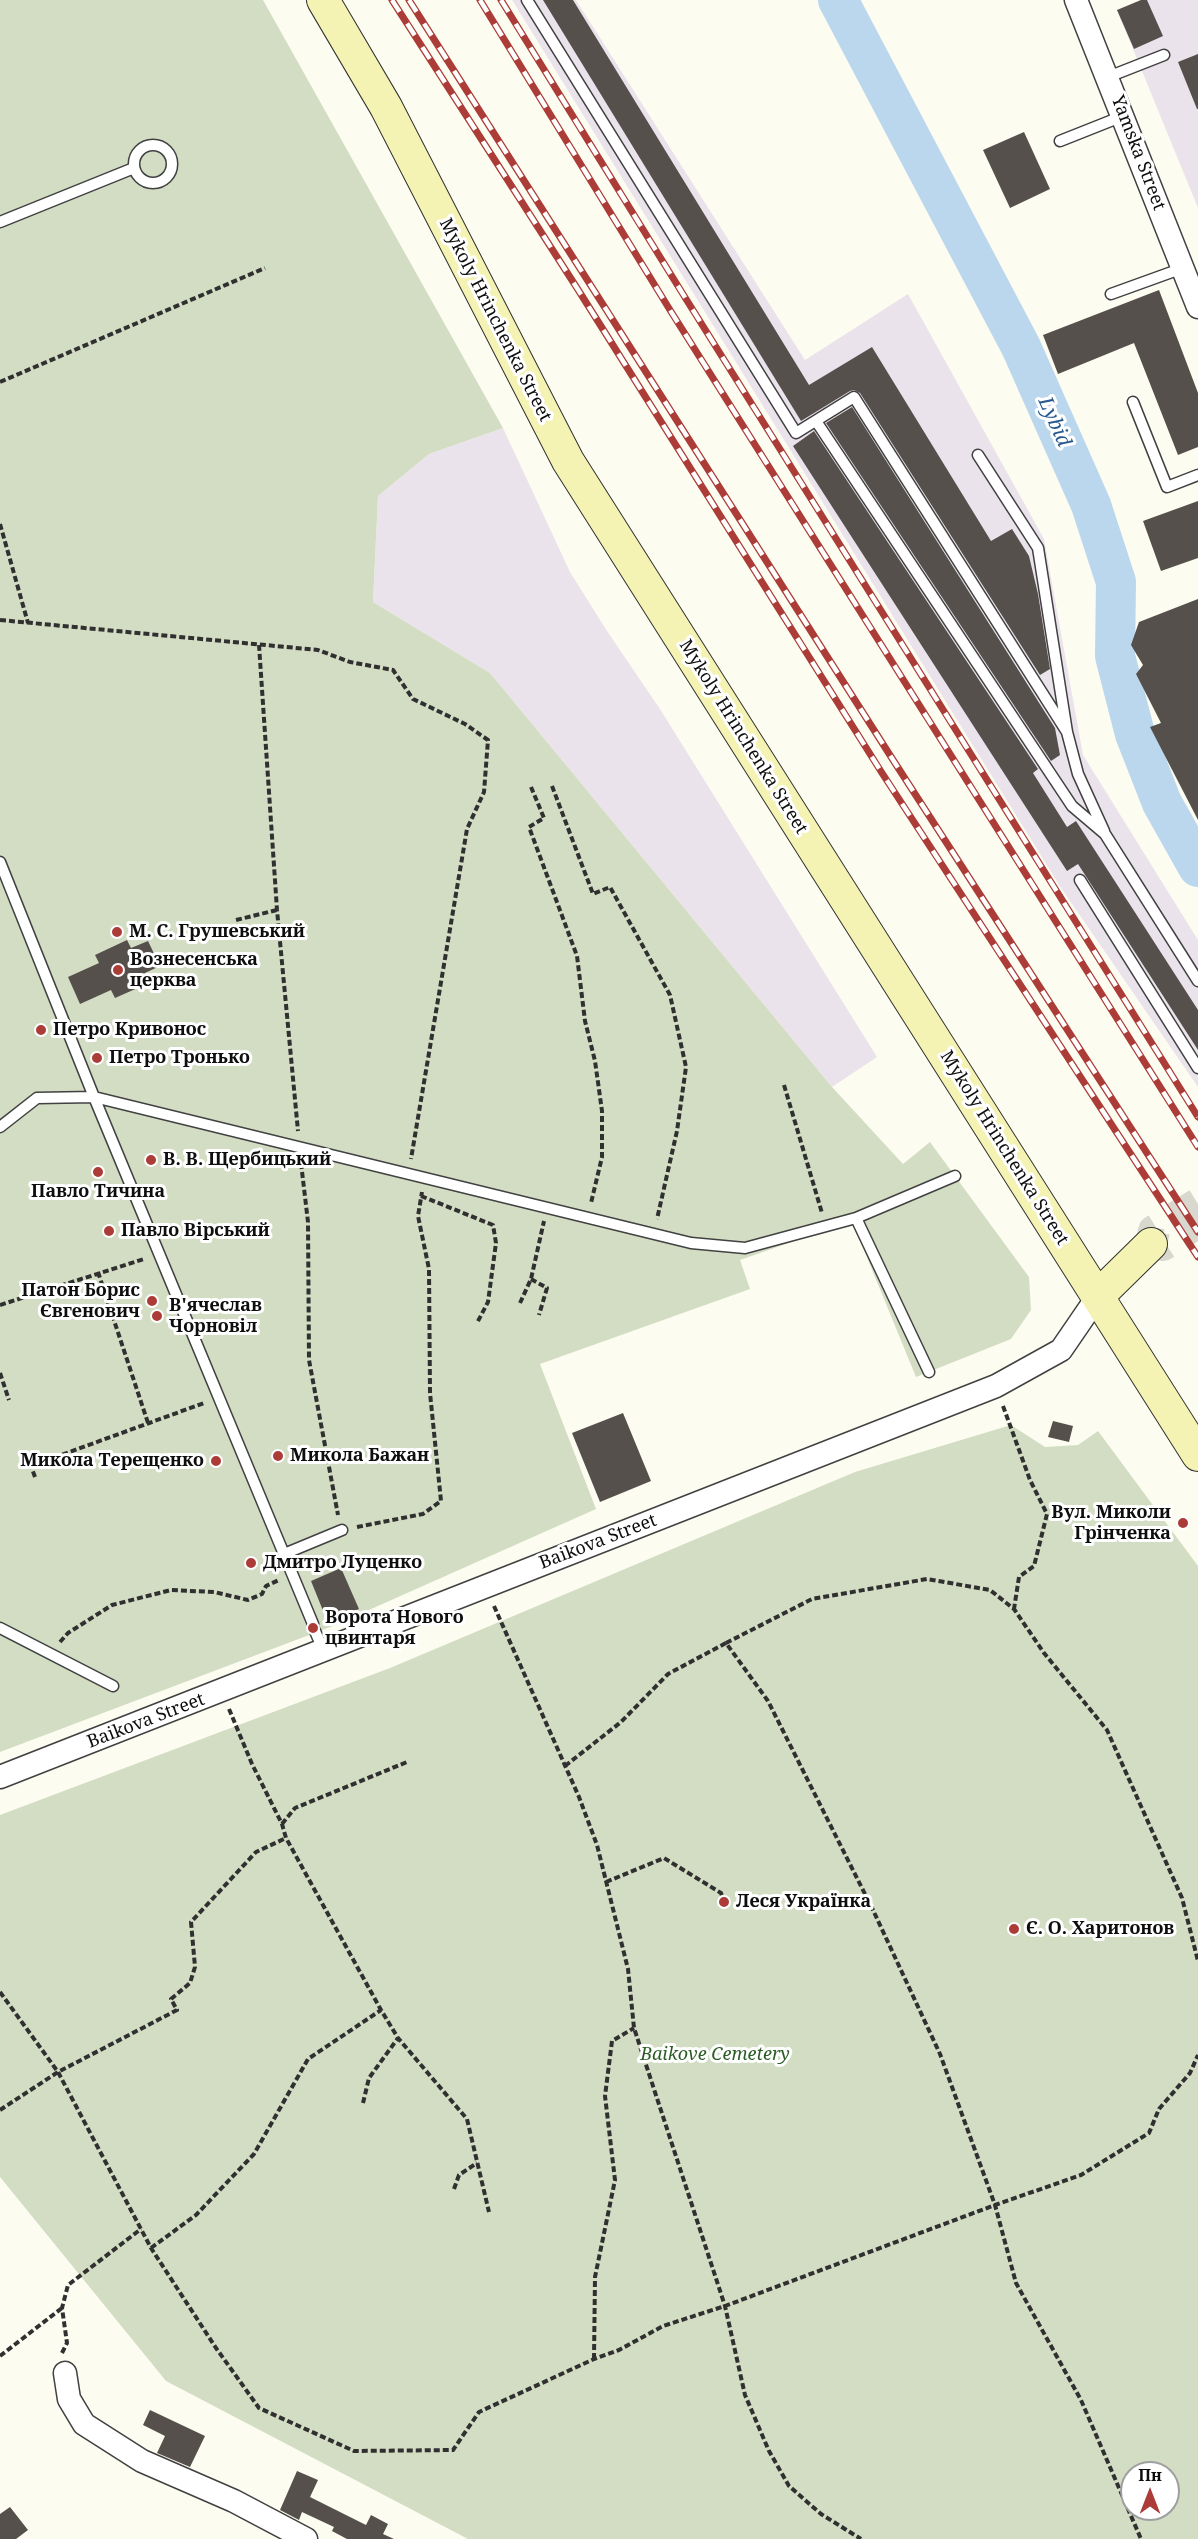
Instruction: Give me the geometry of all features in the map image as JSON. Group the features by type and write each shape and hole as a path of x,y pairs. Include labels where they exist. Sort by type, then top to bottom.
{"main road":[{"name":"Mykoly Hrinchenka Street","path":"323,0 386,107 568,461 1198,1455"},
{"name":"Baikova Street","path":"1098,1296 1151,1244"}],"street":[{"name":"Yamska Street","path":"1076,0 1198,307"},
{"name":"Baikova Street","path":"0,1778 222,1691 317,1636 486,1586 996,1386 1061,1350 1098,1296"},
{"path":"65,2373 69,2399 84,2424 142,2461 234,2501 306,2539"}],"lane":[{"path":"527,0 796,433 854,397 1067,732"},
{"path":"1108,77 1164,55"},
{"path":"1060,141 1123,116"},
{"path":"0,222 134,168"},
{"path":"1111,294 1183,268"},
{"path":"1133,402 1167,486 1198,475"},
{"path":"816,421 1072,806 1105,834"},
{"path":"978,455 1038,548 1067,732 1078,774 1105,834 1198,981"},
{"path":"0,862 94,1097 317,1636"},
{"path":"1080,880 1198,1068"},
{"path":"0,1127 37,1098 94,1097 691,1243 745,1248 856,1218 956,1176"},
{"path":"856,1218 928,1372"},
{"path":"284,1554 342,1530"},
{"path":"0,1628 114,1686"}],"path":[{"path":"0,382 265,268"},
{"path":"0,524 28,623"},
{"path":"0,620 318,650 350,662 393,670 413,699 465,724 488,740 484,792 467,829 408,1174"},
{"path":"259,645 277,910 308,1222 309,1360 342,1530 423,1514 441,1501 430,1394 429,1269 418,1216 421,1196 493,1225 496,1243 488,1302 477,1323"},
{"path":"552,786 593,894 610,887 670,995 686,1067 677,1131 654,1234"},
{"path":"531,788 544,818 529,827 577,956 585,1021 595,1061 602,1111 602,1157 587,1218"},
{"path":"236,920 277,910"},
{"path":"784,1085 818,1201"},
{"path":"520,1304 531,1279 547,1208"},
{"path":"0,1305 144,1259"},
{"path":"98,1272 148,1423"},
{"path":"531,1279 547,1288 539,1315"},
{"path":"0,1373 9,1400"},
{"path":"996,1386 1030,1480 1047,1514 1034,1566 1019,1577 1014,1609"},
{"path":"35,1477 31,1466 205,1403"},
{"path":"49,1653 68,1633 112,1605 171,1590 214,1592 248,1600 262,1594 266,1586 292,1574"},
{"path":"565,1766 621,1722 668,1674 812,1599 927,1578 990,1590 1014,1609 1044,1653 1107,1730 1182,1898 1198,1961"},
{"path":"486,1586 597,1845 628,1969 634,2028 725,2306 746,2395 769,2451 789,2486 821,2514 861,2539"},
{"path":"726,1642 768,1701 873,1910 940,2054 995,2205 1016,2283 1081,2400 1141,2539"},
{"path":"222,1691 252,1764 282,1824 286,1838 381,2010 398,2038 467,2119 489,2211"},
{"path":"282,1824 295,1808 407,1762"},
{"path":"0,2110 58,2072 177,2010 171,1999 190,1983 195,1967 191,1922 256,1852 286,1838"},
{"path":"606,1882 664,1858 721,1893 724,1902"},
{"path":"0,1992 58,2072 151,2248 216,2348 259,2408 354,2451 453,2450 479,2412 594,2359 619,2350 663,2326 725,2306 1081,2175 1149,2133 1159,2109 1190,2073 1198,2055"},
{"path":"151,2248 196,2215 254,2154 308,2059 381,2010"},
{"path":"594,2359 595,2277 615,2180 605,2096 610,2052 612,2041 634,2028"},
{"path":"363,2103 369,2078 398,2038"},
{"path":"454,2188 459,2175 477,2163"},
{"path":"65,2373 62,2355 67,2343 62,2308 68,2285 141,2229"},
{"path":"0,2356 62,2308"}],"shaded area":[{"path":"512,0 576,0 805,360 908,294 1044,539 1083,755 1198,940 1198,1087 1061,888"},
{"path":"1141,0 1198,0 1198,208 1117,10"},
{"path":"503,428 570,572 660,709 877,1057 832,1087 490,673 373,602 378,496 429,454"}],"green space":[{"path":"0,0 263,0 503,428 429,454 378,496 373,602 490,673 832,1087 903,1164 930,1142 1029,1277 1031,1310 1011,1339 916,1377 852,1221 740,1260 750,1289 540,1364 596,1509 333,1626 0,1752"},
{"name":"Baikove Cemetery","path":"1011,1425 1045,1447 1078,1445 1098,1431 1198,1566 1198,2539 468,2539 166,2381 0,2177 0,1815 390,1668 855,1472"}],"building":[{"path":"543,0 573,0 809,385 872,347 991,541 1012,529 1029,556 1038,594 1050,669 1040,675 860,393 850,391 801,421"},
{"path":"1141,0 1147,0 1163,36 1134,49 1117,10"},
{"path":"1198,54 1198,109 1197,109 1178,62"},
{"path":"1024,132 1050,189 1010,208 983,150"},
{"path":"1159,290 1198,393 1198,447 1178,455 1134,343 1058,374 1043,335"},
{"path":"852,407 1055,728 1060,755 1051,761 826,423"},
{"path":"814,431 1038,769 1033,773 1067,827 1076,821 1198,1010 1198,1050 1078,864 1067,871 793,446"},
{"path":"1198,501 1198,558 1161,571 1143,521"},
{"path":"1198,599 1198,820 1150,727 1161,723 1136,674 1143,665 1131,645 1139,622"},
{"name":"Вознесенська церква","path":"127,940 131,948 148,941 160,966 145,973 149,983 115,998 111,990 80,1004 68,977 99,963 95,955"},
{"path":"623,1413 651,1481 600,1502 572,1433"},
{"path":"1053,1421 1073,1426 1069,1442 1048,1437"},
{"path":"341,1568 359,1609 328,1623 311,1581"},
{"path":"150,2410 205,2436 190,2467 157,2453 165,2436 143,2425"},
{"path":"297,2471 318,2480 310,2497 366,2525 371,2515 388,2524 383,2534 394,2539 347,2539 332,2531 334,2527 302,2512 299,2520 280,2510"},
{"path":"10,2507 28,2530 16,2539 0,2539 0,2514"}],"waterway":[{"name":"Lybid","path":"838,0 1021,347 1091,505 1116,582 1115,656 1135,734 1162,803 1198,867"}],"tunnel":[{"path":"1198,1204 1154,1231 1151,1244 1163,1245 1198,1222"}],"railway":[{"path":"392,0 577,288 882,773 1198,1257"},
{"path":"409,0 895,763 1198,1232"},
{"path":"480,0 670,310 1198,1147"},
{"path":"501,0 1198,1117"}],"place":[{"name":"М. С. Грушевський","path":"117,932"},
{"name":"Вознесенська церква","path":"118,970"},
{"name":"Петро Кривонос","path":"41,1030"},
{"name":"Петро Тронько","path":"97,1058"},
{"name":"В. В. Щербицький","path":"151,1160"},
{"name":"Павло Тичина","path":"98,1172"},
{"name":"Павло Вірський","path":"109,1231"},
{"name":"Патон Борис Євгенович","path":"152,1301"},
{"name":"В'ячеслав Чорновіл","path":"157,1316"},
{"name":"Микола Бажан","path":"278,1456"},
{"name":"Микола Терещенко","path":"216,1461"},
{"name":"Вул. Миколи Грінченка","path":"1183,1523"},
{"name":"Дмитро Луценко","path":"251,1563"},
{"name":"Ворота Нового цвинтаря","path":"313,1628"},
{"name":"Леся Українка","path":"724,1902"},
{"name":"Є. О. Харитонов","path":"1014,1929"}]}
